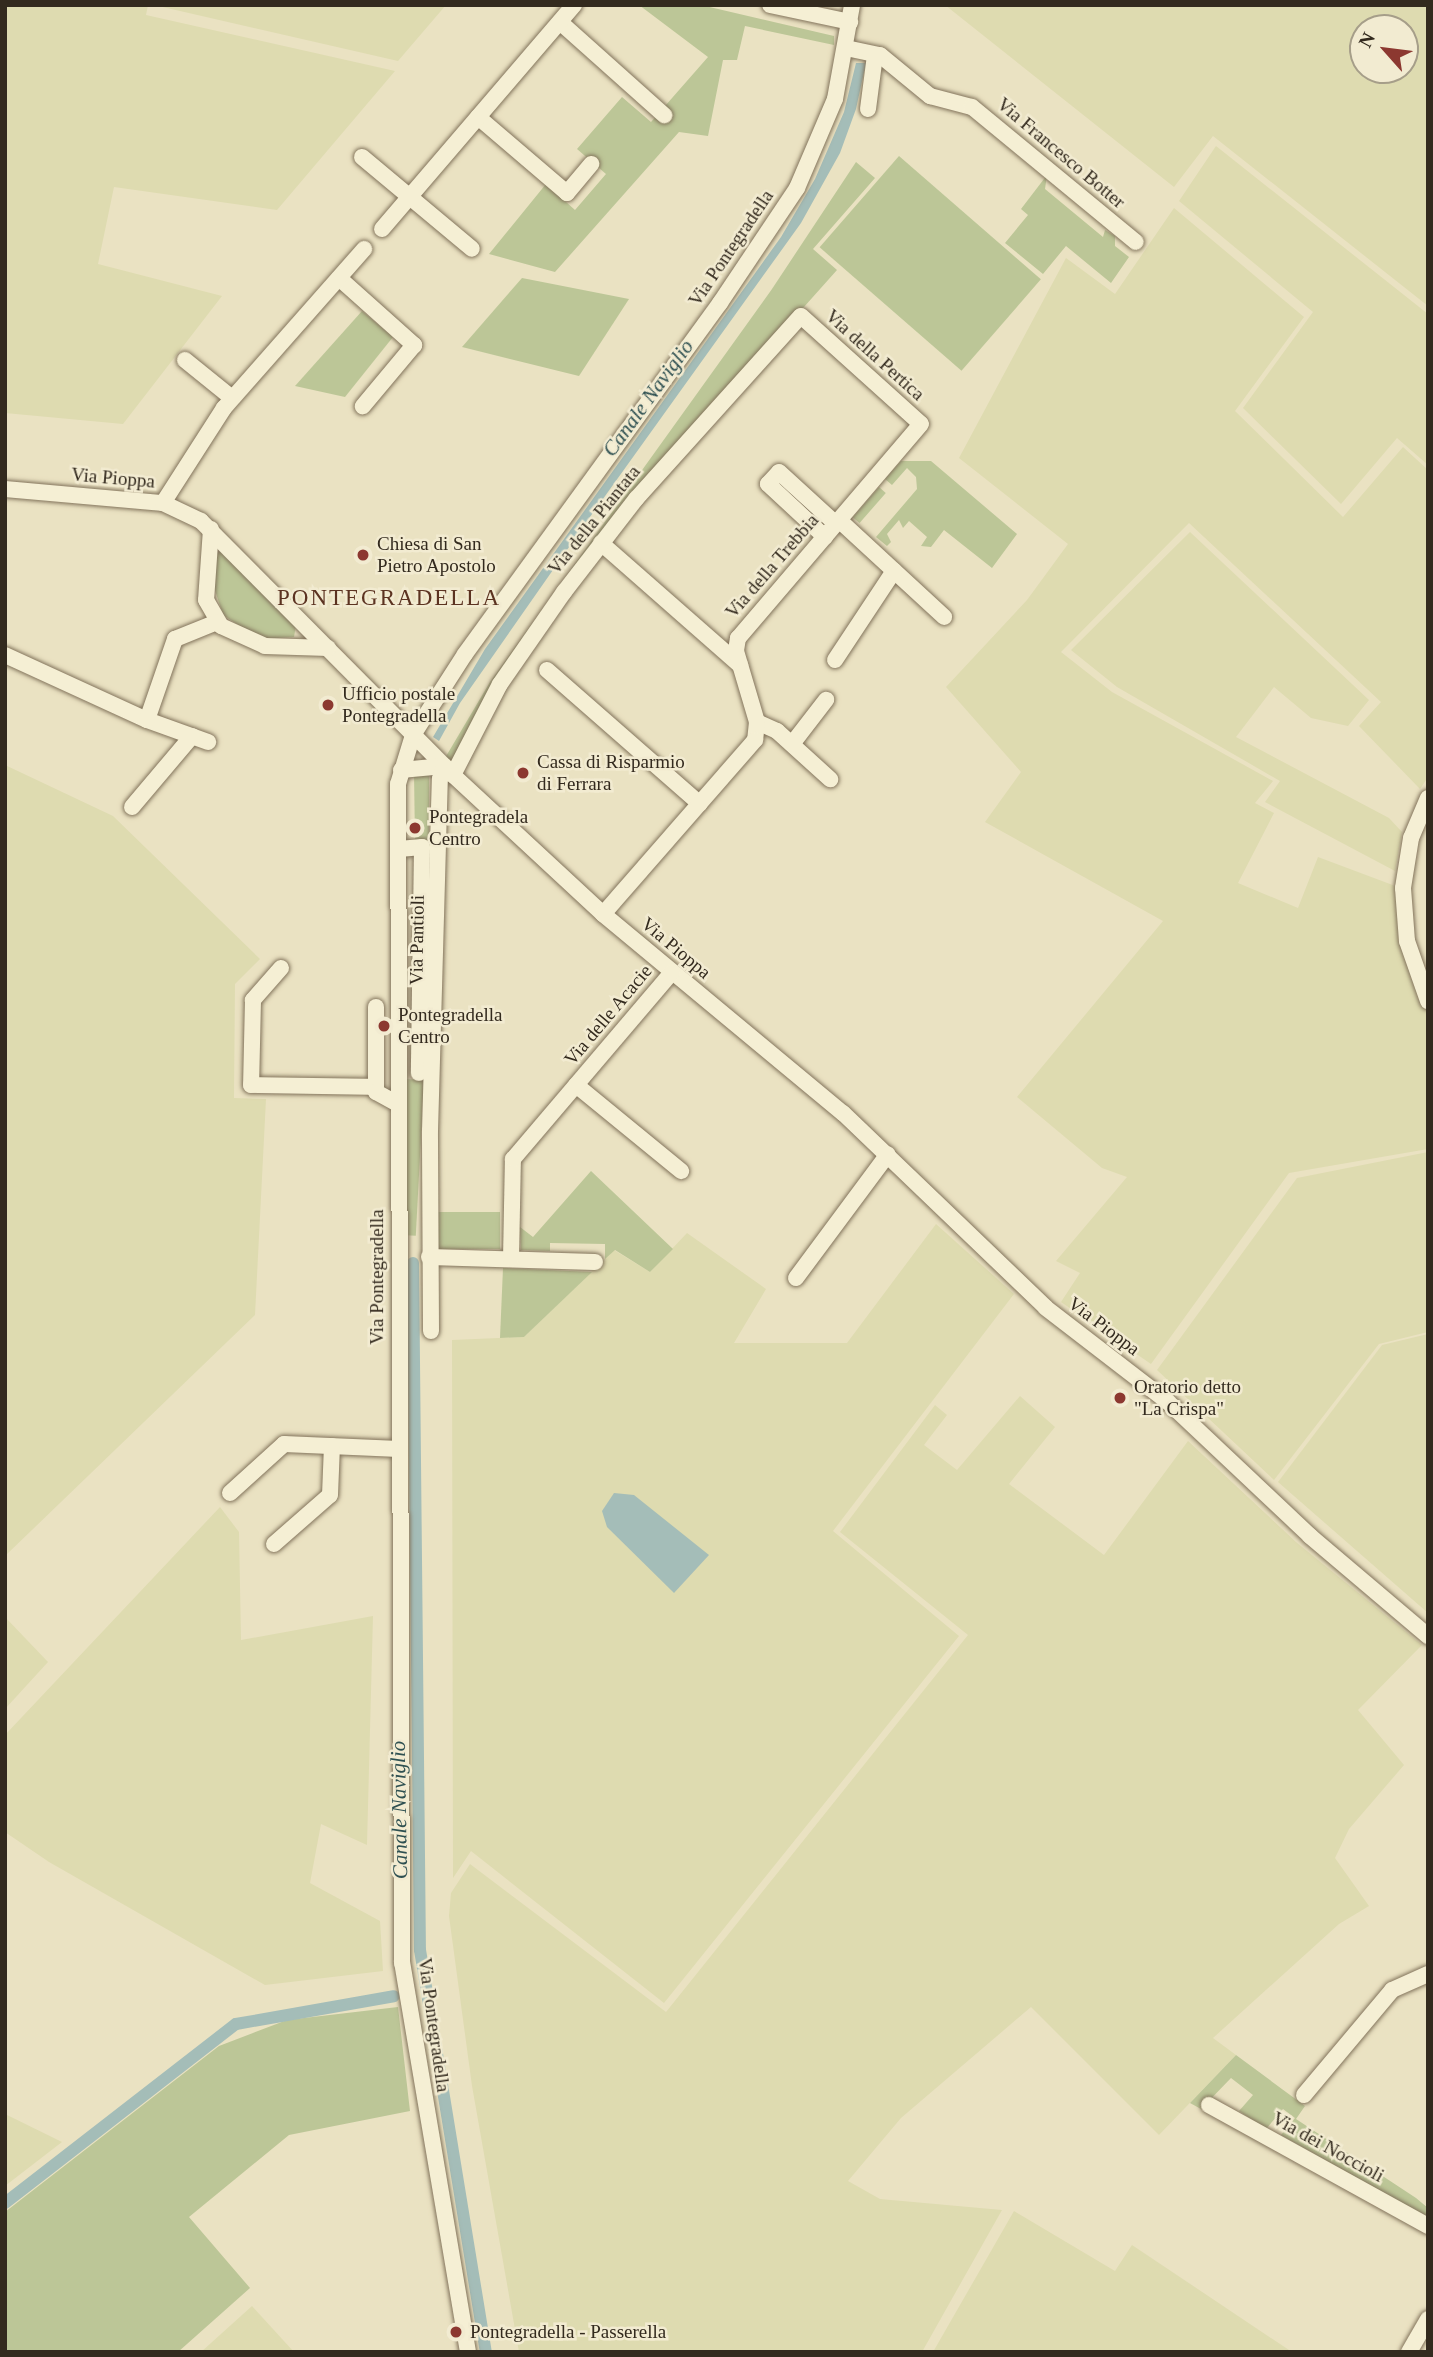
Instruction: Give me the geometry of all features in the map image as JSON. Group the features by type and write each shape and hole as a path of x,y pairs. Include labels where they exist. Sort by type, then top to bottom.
{"street":[{"path":"382,229 574,5"},
{"path":"770,5 850,22"},
{"name":"Via Pontegradella","path":"468,2352 403,1979 398,1243 401,770 410,741 514,584 781,214 823,135 846,48 852,5"},
{"path":"560,22 664,115"},
{"name":"Via Francesco Botter","path":"846,48 875,55 929,96 972,107 1136,242"},
{"path":"868,109 875,55"},
{"path":"478,117 567,193 591,164"},
{"path":"362,157 472,249"},
{"path":"163,503 232,398 364,249"},
{"path":"339,278 414,345 363,406"},
{"name":"Via della Pertica","path":"801,316 921,424"},
{"name":"Via della Piantata","path":"449,771 506,675 601,543 801,316"},
{"path":"185,360 232,398"},
{"name":"Via della Trebbia","path":"757,722 740,665 737,638 921,424"},
{"path":"825,537 768,484 779,472 838,522"},
{"name":"Via Pioppa","path":"5,489 163,503 192,515 211,529 328,648 410,741 449,771 603,914 888,1154 1046,1308 1168,1402 1320,1545 1428,1636"},
{"name":"Via della Trebbia","path":"838,522 944,617"},
{"path":"211,529 205,583 206,600 217,622 248,642 328,648"},
{"path":"601,543 740,665"},
{"path":"835,660 894,571"},
{"path":"147,720 175,639 217,622"},
{"path":"5,655 147,720 200,739 132,807"},
{"path":"547,670 700,804"},
{"path":"792,744 826,700"},
{"path":"603,914 752,745 757,722 772,727 830,779"},
{"path":"401,770 449,771"},
{"name":"Via Pantioli","path":"432,1331 426,1073 440,779 449,771"},
{"path":"1428,799 1411,838 1403,888 1407,941 1428,1001"},
{"path":"398,1073 426,1073 422,847 399,849"},
{"path":"281,968 253,1000 251,1085 376,1087"},
{"name":"Via delle Acacie","path":"511,1259 513,1159 671,972"},
{"path":"376,1007 376,1092 398,1104"},
{"name":"Via delle Acacie","path":"576,1085 681,1171"},
{"path":"796,1278 888,1154"},
{"path":"398,1243 511,1259 595,1262"},
{"path":"230,1493 284,1444 399,1449"},
{"path":"274,1544 330,1495 332,1446"},
{"path":"1304,2095 1392,1990 1428,1974"},
{"name":"Via dei Noccioli","path":"1209,2105 1428,2226"},
{"path":"1409,2352 1428,2319"}],"shaded area":[{"path":"5,5 148,5 146,15 395,71 277,210 114,187 98,264 222,296 123,424 5,413"},
{"path":"154,5 446,5 398,61"},
{"path":"945,5 1428,5 1428,306 1213,136 1174,187"},
{"path":"1216,146 1428,314 1428,465 1397,438 1341,504 1243,408 1313,312 1179,201"},
{"path":"1174,208 1304,317 1235,411 1343,517 1403,447 1428,470 1428,777 1420,789 1359,726 1381,702 1189,523 1061,652 1112,692 1273,781 1255,803 1274,813 1238,883 1298,908 1318,857 1398,887 1404,950 1428,1010 1428,1149 1289,1173 1151,1364 1061,1302 1080,1273 1056,1261 1127,1177 1102,1168 1017,1097 1163,921 985,822 1021,772 946,687 1027,600 1068,544 959,458 1066,258 1115,294"},
{"path":"1190,532 1369,700 1348,726 1311,718 1274,687 1236,737 1389,818 1402,832 1395,871 1265,802 1280,781 1117,687 1071,650"},
{"path":"5,765 113,816 260,959 235,984 234,1098 266,1099 255,1315 5,1556"},
{"path":"1428,1152 1428,1332 1379,1344 1274,1480 1157,1370 1297,1178"},
{"path":"936,1224 1014,1294 833,1531 959,1636 664,2003 471,1851 453,1878 452,1340 524,1337 614,1250 650,1272 687,1233 766,1289 734,1343 847,1343"},
{"path":"1428,1334 1428,1613 1278,1482 1382,1345"},
{"path":"1020,1396 1055,1427 1009,1484 1104,1555 1188,1441 1296,1542 1422,1645 1358,1710 1404,1765 1349,1829 1335,1858 1369,1906 1339,1924 1213,2038 1236,2055 1159,2135 1031,2007 901,2118 848,2181 880,2199 1002,2210 922,2352 519,2352 472,2086 449,1916 451,1893 470,1864 666,2012 968,1635 840,1532 935,1405 947,1415 924,1445 957,1470"},
{"path":"220,1507 239,1532 241,1640 373,1616 367,1845 321,1824 310,1883 380,1921 383,1971 265,1985 49,1862 5,1832 5,1735"},
{"path":"5,1617 48,1662 5,1709"},
{"path":"5,2114 62,2142 5,2186"},
{"path":"1014,2211 1115,2271 1132,2245 1292,2352 933,2352"},
{"path":"252,2306 294,2352 201,2352"}],"green space":[{"path":"639,5 701,5 834,36 834,45 745,26 737,60 723,60 708,136 679,132 555,272 489,254 546,184 575,210 606,174 577,149 622,97 651,122 708,57"},
{"path":"899,156 1041,279 962,371 820,247"},
{"path":"856,162 875,178 813,249 837,270 609,525 452,771 445,758 490,682 772,289"},
{"path":"1047,175 1045,189 1103,237 1105,230 1115,236 1115,246 1129,257 1111,283 1066,246 1043,274 1005,243 1028,215 1021,209"},
{"path":"522,278 629,299 579,376 462,347"},
{"path":"362,311 393,337 345,397 295,386"},
{"path":"901,461 931,461 1017,534 992,568 944,530 931,547 921,546 927,537 909,521 903,528 899,520 887,534 891,542 887,546 876,537 917,489 916,477 907,468 892,485 885,479"},
{"path":"879,487 886,493 860,523 853,517"},
{"path":"221,551 296,625 294,637 260,639 223,615 214,587 217,553"},
{"path":"414,772 429,776 429,841 415,843"},
{"path":"404,1079 424,1080 416,1236 396,1235"},
{"path":"591,1171 673,1249 650,1272 615,1250 605,1259 605,1244 550,1243 550,1251 521,1250 520,1227 533,1237"},
{"path":"434,1212 500,1212 500,1249 434,1249"},
{"path":"503,1268 592,1272 524,1337 500,1338"},
{"path":"398,2007 410,2111 289,2135 189,2217 250,2288 178,2352 5,2352 5,2212 219,2046 287,2020"},
{"path":"1236,2055 1305,2106 1296,2119 1416,2198 1428,2208 1428,2218 1281,2135 1295,2118 1283,2109 1266,2129 1239,2111 1253,2095 1231,2078 1201,2109 1190,2103"}],"water":[{"path":"856,63 866,63 856,109 840,153 801,223 460,703 439,741 433,737 485,649 781,237 815,179 844,112"},
{"path":"614,1493 634,1495 709,1555 674,1593 607,1527 602,1511"}],"waterway":[{"name":"Canale Naviglio","path":"413,1263 420,1950 486,2352"},
{"path":"5,2203 236,2024 394,1996"}],"place":[{"name":"Chiesa di San Pietro Apostolo","path":"363,555"},
{"name":"Ufficio postale Pontegradella","path":"328,705"},
{"name":"Cassa di Risparmio di Ferrara","path":"523,773"},
{"name":"Pontegradela Centro","path":"415,828"},
{"name":"Pontegradella Centro","path":"384,1026"},
{"name":"Oratorio detto \"La Crispa\"","path":"1120,1398"},
{"name":"Pontegradella - Passerella","path":"456,2332"}],"district":[{"name":"PONTEGRADELLA","path":"389,598"}]}
